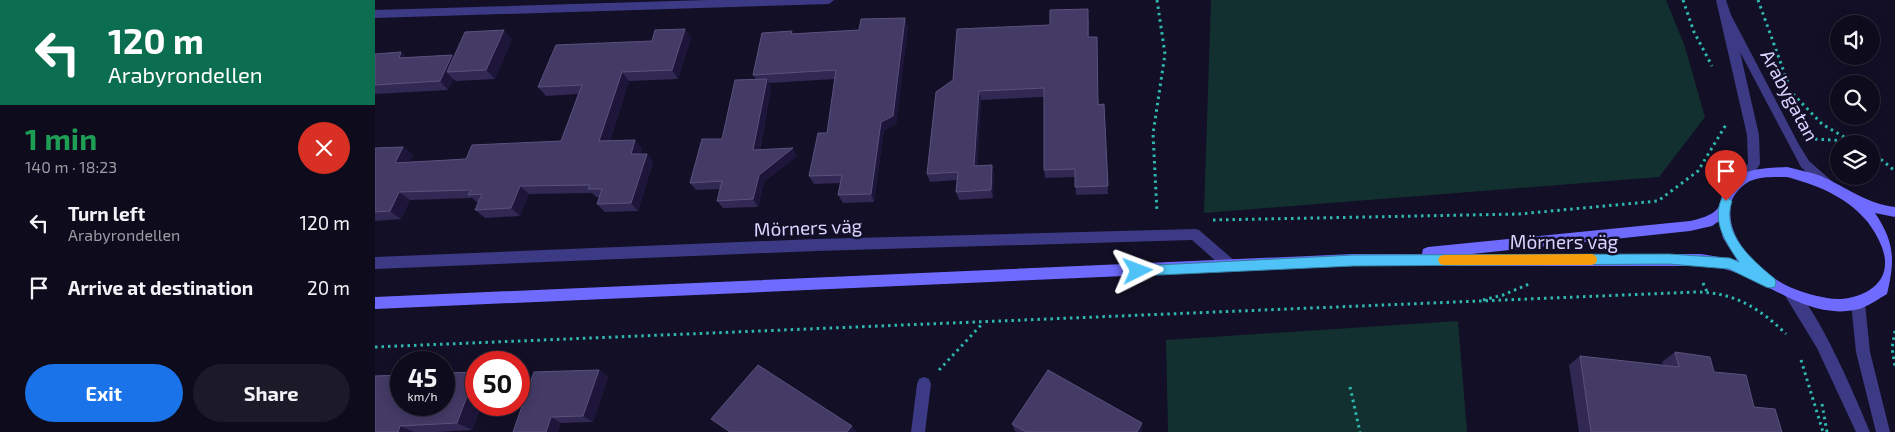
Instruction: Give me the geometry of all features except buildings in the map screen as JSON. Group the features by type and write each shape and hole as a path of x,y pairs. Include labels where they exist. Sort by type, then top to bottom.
{"main road":[{"path":"1844,194 1870,216 1885,238 1893,264 1882,290 1858,303 1829,305 1791,294 1770,283 1745,261 1729,238 1723,211 1729,191 1744,178 1761,173 1787,172 1817,180 1844,194 1883,210 1895,212"},
{"name":"Mörners väg","path":"1353,260 1690,226 1707,222 1723,211"},
{"name":"Mörners väg","path":"375,303 1353,260 1669,259 1715,261 1745,269 1770,283"}],"street":[{"path":"375,14 675,2 829,0"},
{"name":"Arabygatan","path":"1721,0 1753,135 1754,164 1744,178"},
{"name":"Arabygatan","path":"1726,15 1794,146 1805,164 1829,186"},
{"name":"Mörners väg","path":"375,263 826,245 1195,234 1231,266"},
{"path":"1791,294 1804,312 1824,348 1863,432"},
{"path":"1858,303 1863,352 1883,432"},
{"path":"918,432 924,384"}],"path":[{"path":"1157,0 1165,54 1153,134 1157,220"},
{"path":"1683,0 1694,32 1714,71"},
{"path":"1758,0 1791,91 1822,124 1841,135"},
{"path":"1570,211 1658,200 1699,171 1729,120"},
{"path":"1880,158 1895,171"},
{"path":"375,347 1672,293 1719,294 1749,304 1774,321 1791,339"},
{"path":"924,384 983,323"},
{"path":"1895,331 1892,337 1891,356 1895,366"},
{"path":"1799,354 1823,432"},
{"path":"1350,387 1360,432"}],"green space":[{"path":"1211,0 1666,0 1685,47 1705,117 1659,177 1204,213"},
{"path":"1458,321 1467,432 1168,432 1166,340"}],"slow traffic":[{"path":"1444,260 1592,260"}],"route":[{"path":"1138,271 1353,260 1669,259 1715,261 1730,264 1745,269 1770,283 1745,261 1729,238 1723,211 1726,201"}]}
